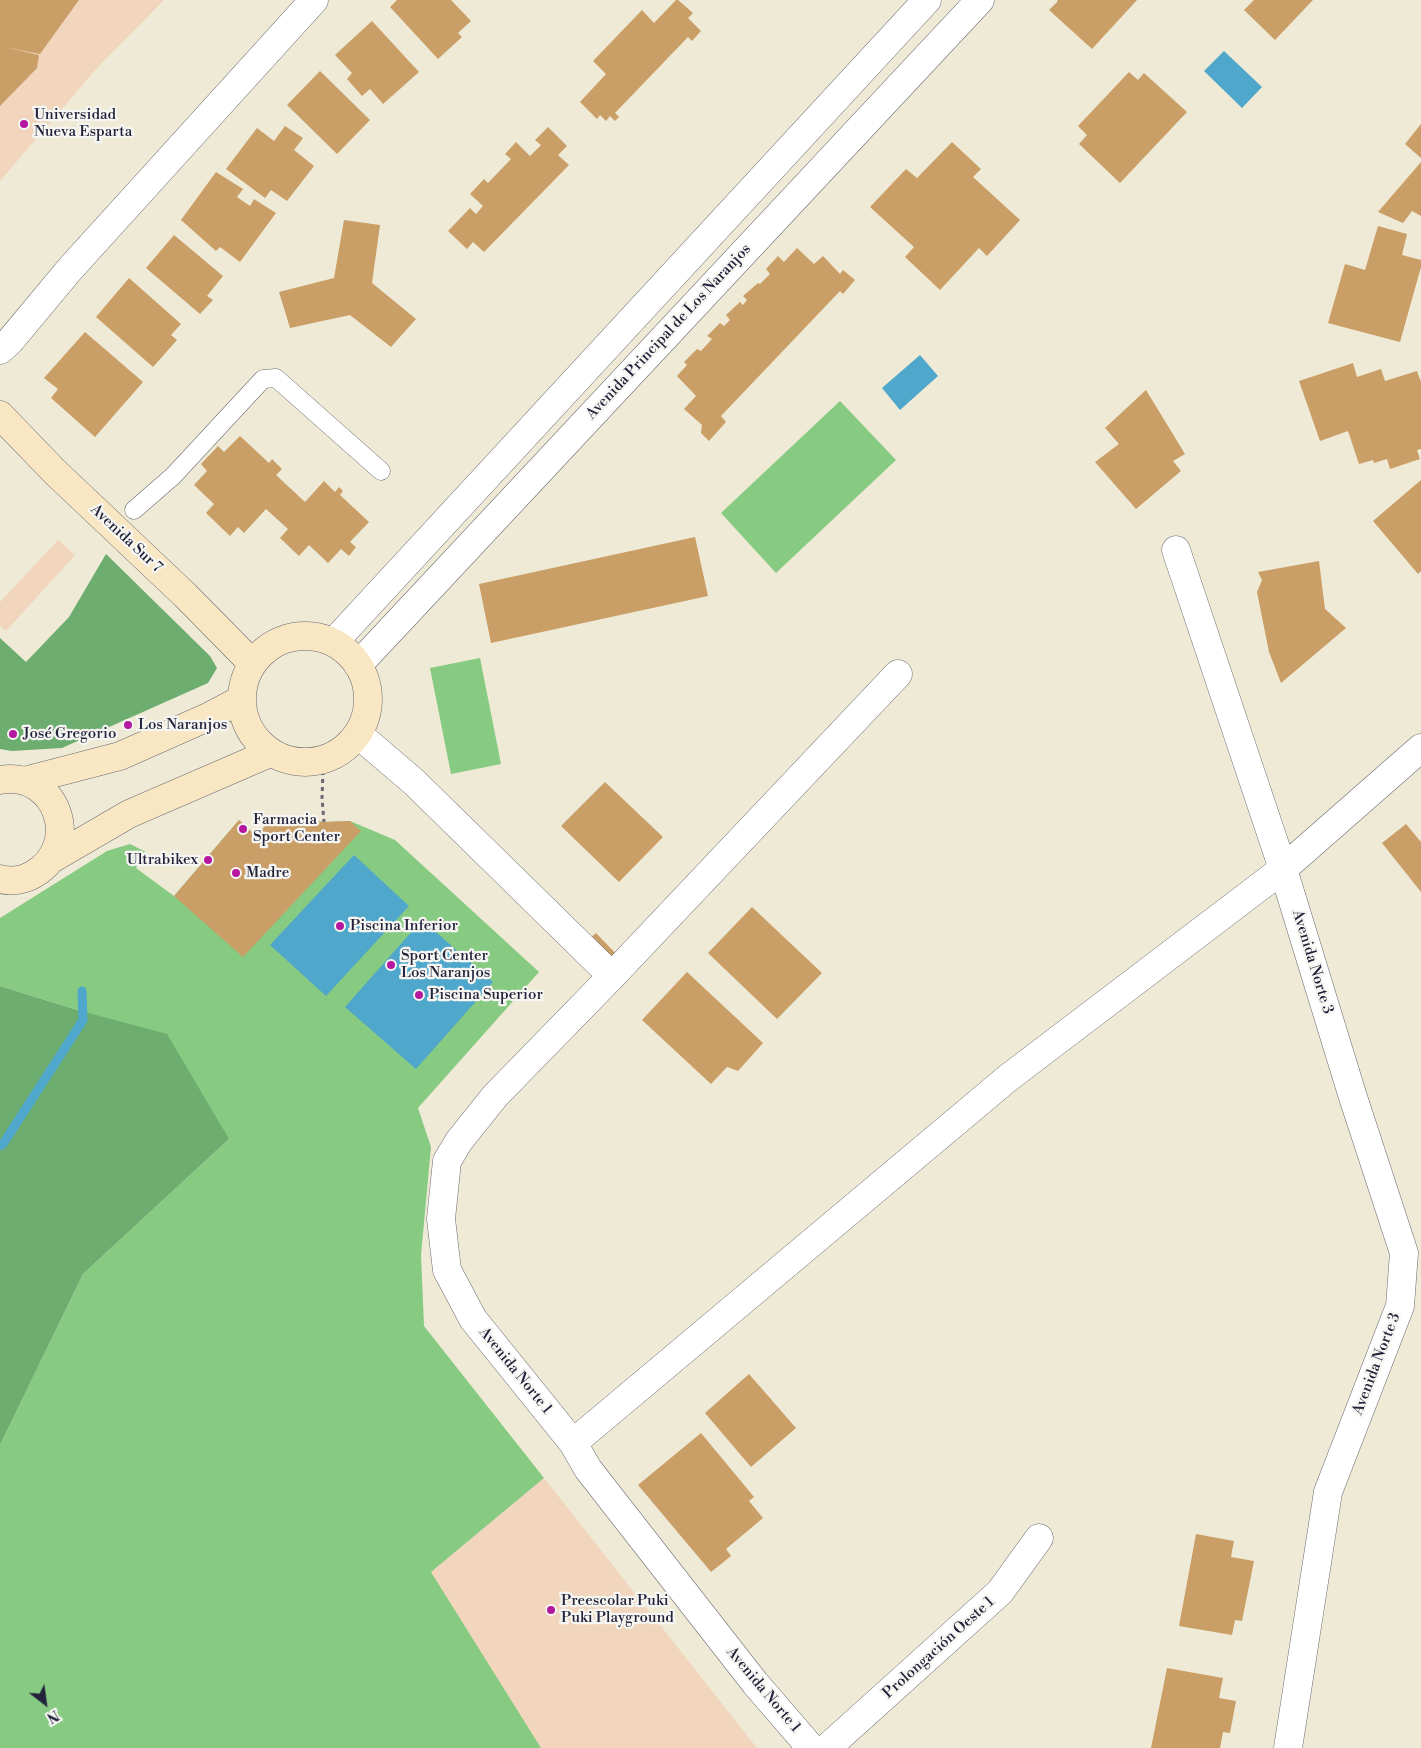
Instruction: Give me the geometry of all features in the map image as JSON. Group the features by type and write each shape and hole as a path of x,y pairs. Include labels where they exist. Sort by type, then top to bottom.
{"main road":[{"name":"Avenida Sur 7","path":"0,415 55,472 185,595 252,664"},
{"path":"298,636 316,637 334,642 348,652 364,676 369,702 367,714 359,735 329,758 309,762 289,761 270,753 256,741 246,725 240,700 245,678 252,664 264,650 280,640 298,636"},
{"path":"12,780 120,756 208,717 240,700"},
{"path":"5,882 28,877 40,870 50,860 129,814 270,753"},
{"path":"12,780 34,785 51,800 56,809 60,835 50,860"}],"street":[{"path":"0,350 10,342 70,268 314,0"},
{"path":"334,642 927,0"},
{"name":"Avenida Principal de Los Naranjos","path":"358,665 980,0"},
{"name":"Avenida Norte 3","path":"1176,550 1283,870 1352,1094 1404,1253 1400,1306 1328,1492 1288,1748"},
{"name":"Avenida Norte 1","path":"811,1748 755,1683 588,1469 573,1443 474,1319 447,1270 442,1219 447,1161 459,1142 495,1096 612,976 898,674"},
{"path":"359,735 414,782 612,976"},
{"path":"573,1443 1008,1078 1283,870 1421,748"},
{"name":"Prolongación Oeste 1","path":"827,1748 1000,1592 1039,1538"}],"lane":[{"path":"134,510 173,476 263,379 276,378 381,471"}],"path":[{"path":"323,771 322,798 324,822"}],"shaded area":[{"name":"Universidad Nueva Esparta","path":"0,0 164,0 98,67 0,181"},
{"path":"58,540 75,555 6,631 0,626 0,602"},
{"name":"Preescolar Puki Puki Playground","path":"544,1478 757,1748 541,1748 431,1572"}],"green space":[{"path":"840,401 896,460 776,573 721,513"},
{"path":"106,554 210,656 217,668 208,683 62,748 12,751 0,749 0,638 26,662 69,617"},
{"path":"480,658 501,764 451,774 430,668"},
{"path":"291,819 324,822 350,821 395,840 539,972 418,1108 431,1147 421,1255 424,1326 544,1478 431,1572 541,1748 0,1748 0,1445 83,1274 229,1139 77,1010 0,986 0,918 107,851 130,844 146,852 136,868 174,896 239,820 255,835 270,822"},
{"path":"0,986 77,1010 167,1034 229,1139 83,1274 0,1445"}],"water":[{"path":"1224,51 1262,87 1242,108 1204,71"},
{"path":"920,355 938,376 900,410 882,388"},
{"name":"Piscina Inferior","path":"354,855 409,906 326,996 270,945"},
{"name":"Piscina Superior","path":"422,920 493,982 416,1069 345,1007"}],"building":[{"path":"0,0 79,0 40,54 4,47 39,55 37,68 0,106"},
{"path":"397,0 451,0 471,21 458,33 462,37 438,59 390,7"},
{"path":"676,0 693,13 688,18 701,31 692,41 688,37 615,113 619,117 615,121 610,116 606,121 600,115 597,119 580,102 606,74 593,61 642,10 654,23"},
{"path":"1057,0 1137,0 1092,49 1049,10"},
{"path":"1254,0 1313,0 1275,40 1244,10"},
{"path":"372,21 419,72 383,104 370,89 362,96 347,79 352,73 335,55"},
{"path":"320,71 370,120 337,154 287,105"},
{"path":"1129,72 1138,80 1144,73 1187,112 1120,183 1079,144 1087,135 1078,126"},
{"path":"1421,124 1421,158 1405,144"},
{"path":"285,126 303,138 294,150 314,166 287,201 271,190 265,198 226,169 257,128 274,141"},
{"path":"548,127 567,146 558,155 569,165 484,252 473,242 467,249 448,231 470,208 476,214 483,206 470,194 484,179 488,183 511,159 505,154 516,142 530,156 541,145 535,140"},
{"path":"952,142 981,169 973,177 1020,220 987,256 979,248 940,290 905,257 914,247 870,207 906,169 917,178"},
{"path":"1421,162 1421,216 1412,211 1403,223 1378,212"},
{"path":"216,172 243,189 237,197 250,206 254,199 276,213 240,262 220,247 216,251 181,220"},
{"path":"344,220 380,225 372,283 416,319 391,347 350,315 290,328 279,292 334,278"},
{"path":"1378,226 1407,234 1402,255 1421,260 1421,267 1400,342 1328,323 1345,264 1365,270"},
{"path":"174,235 223,276 207,296 213,300 200,314 146,268"},
{"path":"797,248 814,264 823,256 840,274 843,270 855,280 843,294 840,291 721,416 726,422 709,441 701,433 702,425 684,409 696,396 677,376 687,365 684,362 697,349 701,351 712,339 707,336 720,323 724,326 730,320 726,315 740,302 743,305 747,300 743,296 770,274 766,269 778,256 784,262"},
{"path":"129,278 181,324 171,335 177,340 153,367 96,317"},
{"path":"85,332 143,382 95,437 51,398 58,389 44,378"},
{"path":"1353,363 1357,377 1381,369 1385,381 1417,371 1421,382 1421,449 1417,450 1420,459 1390,469 1387,459 1374,463 1373,460 1359,464 1348,431 1320,441 1299,381"},
{"path":"1146,390 1185,454 1173,461 1181,471 1136,509 1095,462 1119,444 1105,428"},
{"path":"240,436 269,463 272,459 282,469 276,475 305,502 324,481 335,492 339,487 343,491 340,495 369,522 350,542 356,547 349,556 341,549 328,563 309,545 299,556 280,538 288,529 266,509 244,533 238,527 230,536 206,513 214,504 194,485 207,471 201,464 218,446 224,452"},
{"path":"1421,480 1421,571 1418,574 1373,521"},
{"path":"695,537 708,596 491,643 479,584"},
{"path":"1319,561 1325,609 1346,628 1281,683 1269,652 1257,592 1262,580 1258,572"},
{"path":"605,782 663,837 619,882 561,826"},
{"path":"291,819 324,822 350,821 361,831 243,957 174,896 239,820 255,835 270,822"},
{"path":"1406,824 1421,842 1421,892 1382,843"},
{"path":"752,907 822,973 777,1019 708,953"},
{"path":"596,933 619,957 609,967 585,942"},
{"path":"687,972 763,1043 738,1071 727,1067 711,1084 642,1020"},
{"path":"749,1374 796,1428 751,1467 705,1413"},
{"path":"701,1433 754,1497 749,1501 763,1518 726,1549 731,1556 711,1572 638,1485"},
{"path":"1196,1534 1234,1541 1231,1557 1254,1561 1242,1621 1235,1620 1232,1635 1179,1626"},
{"path":"1167,1668 1223,1678 1219,1698 1236,1701 1230,1733 1223,1732 1220,1748 1151,1748"}],"waterway":[{"path":"0,1146 83,1020 82,991"}],"place":[{"name":"Universidad Nueva Esparta","path":"24,124"},
{"name":"Los Naranjos","path":"128,725"},
{"name":"José Gregorio","path":"13,734"},
{"name":"Farmacia Sport Center","path":"243,829"},
{"name":"Ultrabikex","path":"208,860"},
{"name":"Madre","path":"236,873"},
{"name":"Piscina Inferior","path":"340,926"},
{"name":"Sport Center Los Naranjos","path":"391,965"},
{"name":"Piscina Superior","path":"419,995"},
{"name":"Preescolar Puki Puki Playground","path":"551,1610"}]}
